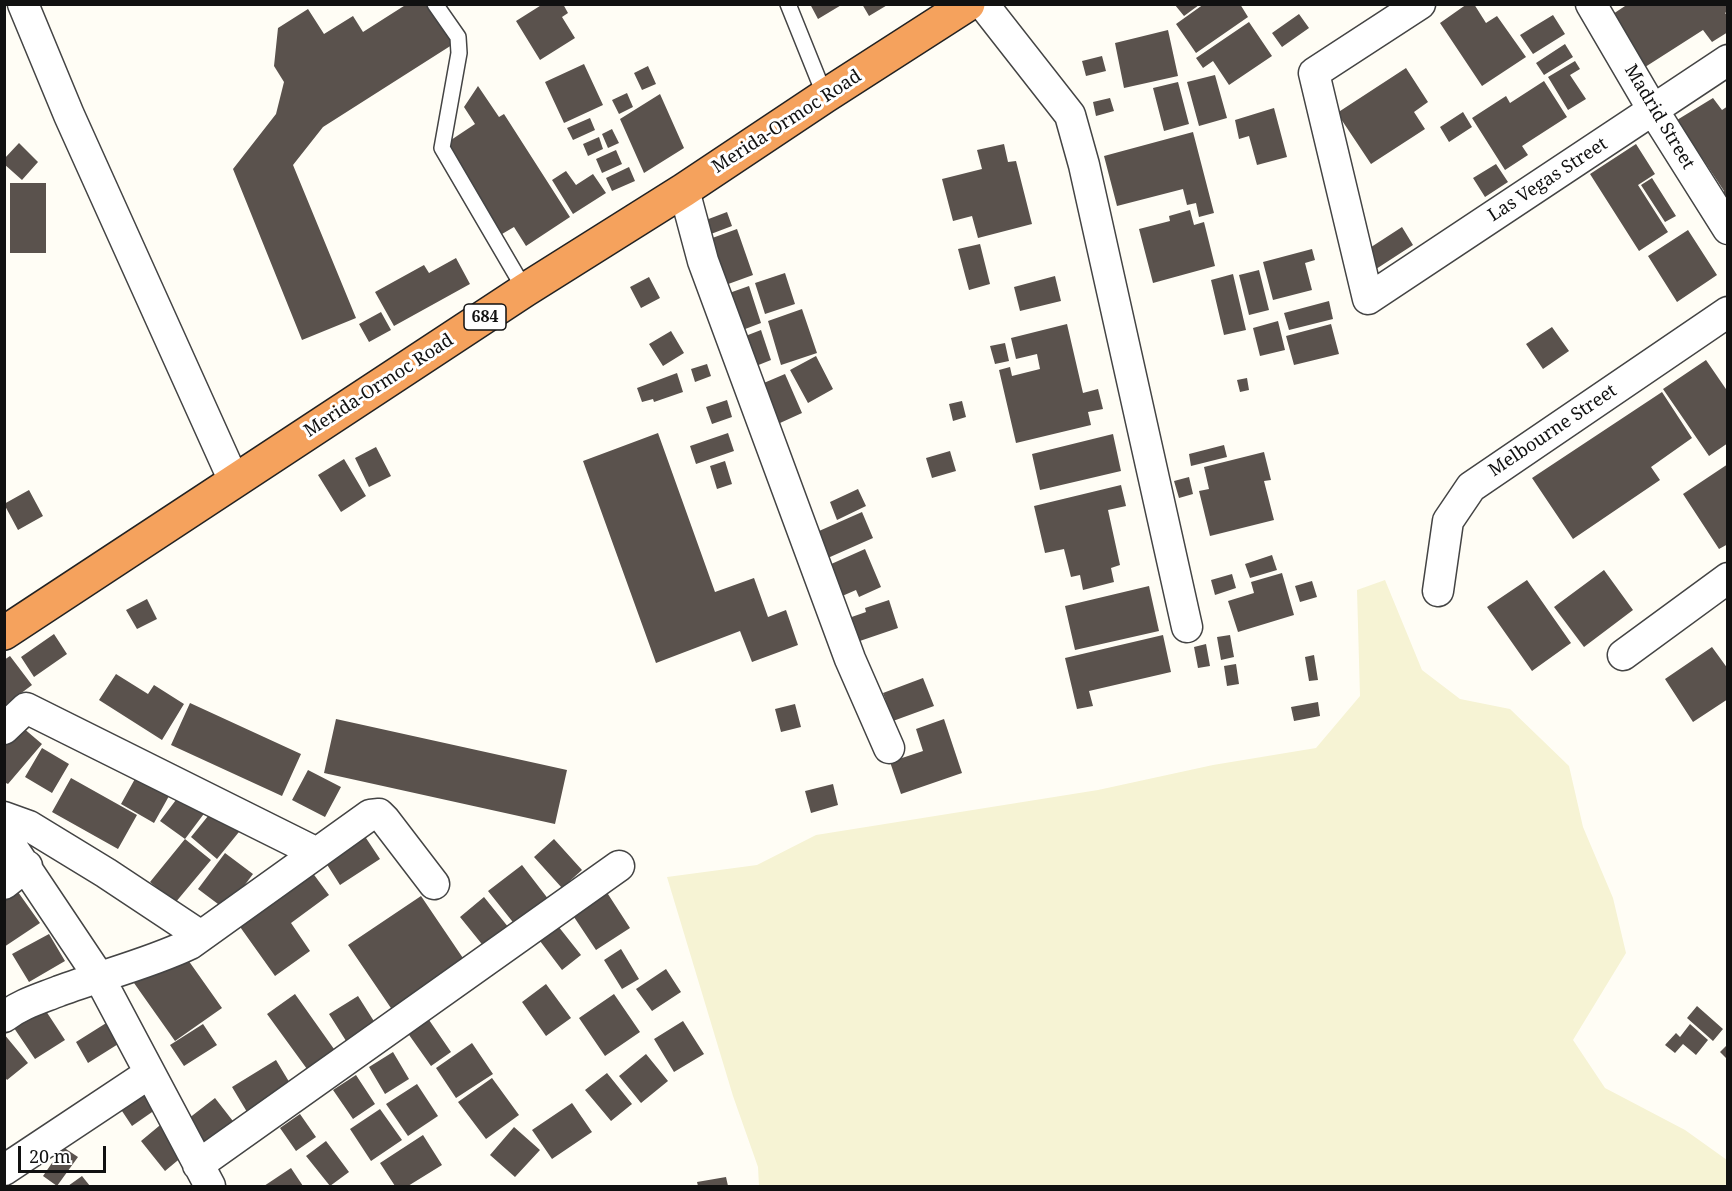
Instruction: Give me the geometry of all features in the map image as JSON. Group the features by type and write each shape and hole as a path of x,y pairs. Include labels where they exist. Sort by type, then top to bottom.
{"highway":[{"name":"Merida-Ormoc Road","path":"4,633 525,290 684,190 968,4"}],"street":[{"path":"23,4 69,115 234,481"},
{"path":"983,4 1070,115 1084,165 1186,627"},
{"name":"Las Vegas Street","path":"1420,4 1314,73 1368,299 1728,60"},
{"name":"Madrid Street","path":"1591,4 1653,110 1728,229"},
{"path":"684,190 711,283 850,659 889,748"},
{"name":"Melbourne Street","path":"1438,591 1448,520 1471,487 1728,312"},
{"path":"1623,655 1728,578"},
{"path":"4,729 26,708 317,853"},
{"path":"4,1017 18,1006 165,956 190,945 370,815 379,814 385,820 434,884"},
{"path":"4,817 29,826 106,873 201,936"},
{"path":"4,835 16,875 99,977 204,1176 619,866"},
{"path":"4,1170 150,1073"}],"lane":[{"path":"435,4 458,37 459,53 442,148 525,290"},
{"path":"788,4 825,96"}],"shaded area":[{"path":"1385,580 1422,670 1460,699 1510,709 1569,766 1583,827 1613,898 1626,953 1573,1040 1605,1088 1685,1130 1727,1160 1727,1186 759,1186 758,1167 733,1096 667,877 757,865 816,835 1098,790 1213,765 1316,748 1360,696 1357,590"}],"building":[{"path":"407,4 431,4 455,43 323,127 293,165 356,318 302,340 233,169 276,114 284,82 274,66 278,28 308,9 324,34 353,16 363,32"},
{"path":"543,4 563,4 568,13 562,17 575,38 540,60 516,21"},
{"path":"810,4 843,4 818,19"},
{"path":"862,4 889,4 869,16"},
{"path":"1204,4 1240,4 1248,17 1196,53 1176,24"},
{"path":"1467,4 1474,4 1486,23 1497,16 1526,57 1482,86 1440,23"},
{"path":"1628,4 1728,4 1728,11 1725,13 1728,16 1728,32 1712,42 1703,30 1642,69 1607,18"},
{"path":"1175,5 1199,5 1184,16"},
{"path":"1299,14 1309,28 1282,47 1272,33"},
{"path":"1553,15 1565,34 1533,54 1520,35"},
{"path":"1249,22 1272,56 1229,85 1213,61 1203,68 1196,58"},
{"path":"1168,30 1178,76 1124,88 1115,43"},
{"path":"1565,44 1573,57 1544,75 1536,63"},
{"path":"1102,56 1106,71 1086,76 1082,61"},
{"path":"1575,61 1580,69 1570,75 1586,99 1568,110 1548,77"},
{"path":"584,64 603,105 564,123 545,82"},
{"path":"648,66 656,84 642,90 634,73"},
{"path":"1406,68 1428,102 1414,112 1425,129 1371,164 1337,113"},
{"path":"1215,75 1227,118 1199,126 1187,82"},
{"path":"1544,81 1567,117 1522,146 1528,155 1505,170 1472,118 1506,96 1510,103"},
{"path":"1178,82 1189,124 1164,131 1153,88"},
{"path":"478,86 499,117 504,114 570,217 526,246 514,227 502,234 445,144 475,124 464,107"},
{"path":"627,93 633,107 619,114 612,100"},
{"path":"660,94 684,148 644,173 620,119"},
{"path":"1110,98 1114,111 1096,116 1093,102"},
{"path":"1713,98 1722,110 1728,106 1728,202 1724,198 1724,191 1677,120"},
{"path":"1274,108 1287,157 1257,165 1249,136 1239,139 1235,120"},
{"path":"1463,112 1472,127 1449,142 1440,127"},
{"path":"590,118 595,130 573,140 567,128"},
{"path":"612,129 619,143 608,148 602,134"},
{"path":"1193,132 1214,213 1199,217 1196,203 1187,205 1183,189 1117,206 1104,156"},
{"path":"599,137 603,149 588,156 583,144"},
{"path":"19,143 38,162 22,180 4,164 4,159"},
{"path":"1004,144 1008,162 1016,161 1032,224 978,238 972,216 953,221 942,179 982,169 977,150"},
{"path":"1636,144 1655,174 1638,185 1668,232 1639,251 1590,174"},
{"path":"616,150 622,164 602,173 596,159"},
{"path":"1496,164 1508,182 1485,197 1473,178"},
{"path":"629,167 635,181 612,191 606,178"},
{"path":"566,171 576,185 593,174 606,193 573,214 552,180"},
{"path":"1652,178 1676,216 1665,222 1641,185"},
{"path":"10,183 46,183 46,253 10,253"},
{"path":"1190,210 1194,225 1204,222 1215,266 1153,283 1139,229 1170,221 1169,216"},
{"path":"727,212 732,226 703,237 698,223"},
{"path":"1402,227 1413,245 1373,271 1362,253"},
{"path":"737,229 753,275 720,287 704,241"},
{"path":"1688,230 1717,275 1677,302 1648,256"},
{"path":"980,244 990,284 969,290 958,249"},
{"path":"1312,249 1315,260 1305,263 1312,290 1273,300 1263,262"},
{"path":"456,258 470,284 394,326 375,292 424,265 429,273"},
{"path":"1259,270 1269,310 1249,315 1239,275"},
{"path":"785,273 795,304 765,314 755,283"},
{"path":"1233,274 1246,330 1224,335 1211,280"},
{"path":"1055,276 1061,301 1020,311 1014,287"},
{"path":"649,277 660,298 641,308 630,287"},
{"path":"749,286 761,323 732,334 718,297"},
{"path":"1329,301 1333,319 1289,330 1284,313"},
{"path":"802,309 817,353 781,365 768,321"},
{"path":"381,312 391,330 369,342 359,324"},
{"path":"1278,321 1285,350 1260,356 1253,328"},
{"path":"1067,324 1083,393 1098,389 1103,409 1088,412 1091,425 1016,443 999,370 1010,367 1012,376 1040,369 1037,354 1016,359 1011,338"},
{"path":"1331,324 1339,354 1294,365 1286,336"},
{"path":"1552,327 1569,351 1543,369 1526,344"},
{"path":"761,330 771,360 746,370 735,340"},
{"path":"671,331 684,353 663,366 649,344"},
{"path":"1005,343 1009,361 995,364 990,346"},
{"path":"816,356 833,389 808,403 790,370"},
{"path":"1706,360 1728,392 1728,443 1709,456 1663,389"},
{"path":"707,364 711,376 695,382 691,369"},
{"path":"677,373 683,392 654,402 653,399 642,402 637,388"},
{"path":"785,374 802,413 769,428 752,388"},
{"path":"1247,378 1249,390 1240,392 1237,380"},
{"path":"1662,392 1692,438 1651,467 1660,480 1573,539 1532,478"},
{"path":"727,400 732,417 712,424 706,407"},
{"path":"962,401 966,417 953,421 949,404"},
{"path":"658,433 715,592 754,578 768,617 786,610 798,645 752,662 740,631 656,663 583,461"},
{"path":"728,433 734,451 696,464 690,446"},
{"path":"1113,434 1121,471 1040,490 1032,454"},
{"path":"1224,445 1227,457 1191,466 1189,454"},
{"path":"376,447 391,476 369,487 355,458"},
{"path":"950,451 956,471 932,478 926,458"},
{"path":"1264,452 1271,480 1264,481 1274,520 1210,536 1199,491 1209,489 1204,467"},
{"path":"344,459 366,496 341,512 318,475"},
{"path":"725,461 732,484 717,489 710,466"},
{"path":"1728,464 1728,544 1719,549 1683,494"},
{"path":"1189,477 1193,494 1179,498 1174,481"},
{"path":"1121,485 1126,506 1108,510 1120,565 1111,568 1114,582 1083,590 1080,575 1071,577 1064,549 1045,553 1034,506"},
{"path":"858,489 866,506 837,520 830,502"},
{"path":"29,490 43,516 18,530 4,504"},
{"path":"862,512 873,538 821,561 810,535"},
{"path":"865,549 881,587 859,597 856,590 833,600 820,569"},
{"path":"1272,555 1277,570 1250,578 1245,564"},
{"path":"1604,570 1633,610 1584,647 1554,607"},
{"path":"1282,573 1294,615 1238,632 1228,601 1254,593 1251,582"},
{"path":"1232,574 1236,588 1215,595 1211,580"},
{"path":"1527,580 1571,643 1532,671 1487,607"},
{"path":"1312,581 1317,597 1300,602 1295,586"},
{"path":"1149,586 1159,631 1075,650 1065,606"},
{"path":"147,599 157,619 137,629 126,610"},
{"path":"889,600 898,628 851,644 843,620 866,612 865,608"},
{"path":"54,634 67,654 34,677 21,657"},
{"path":"1163,635 1171,672 1089,691 1093,706 1077,709 1065,658"},
{"path":"1230,635 1234,657 1221,660 1217,637"},
{"path":"1206,644 1210,666 1198,668 1194,647"},
{"path":"1712,647 1728,669 1728,699 1693,722 1665,679"},
{"path":"1314,655 1318,680 1309,681 1305,657"},
{"path":"10,656 32,685 4,706 4,660"},
{"path":"1236,664 1239,684 1227,686 1224,666"},
{"path":"116,674 148,694 154,685 184,704 162,740 99,700"},
{"path":"923,678 934,706 893,721 883,693"},
{"path":"1318,702 1320,716 1294,721 1291,707"},
{"path":"190,703 301,754 282,796 171,745"},
{"path":"795,704 801,727 781,732 775,709"},
{"path":"336,719 567,770 555,824 324,773"},
{"path":"944,719 962,773 901,794 890,762 923,751 916,729"},
{"path":"15,721 42,744 8,784 4,782 4,734"},
{"path":"42,748 69,764 52,793 25,777"},
{"path":"141,768 174,787 154,823 121,804"},
{"path":"308,770 341,787 325,817 292,800"},
{"path":"71,778 137,815 118,849 52,812"},
{"path":"833,784 838,805 811,813 805,791"},
{"path":"185,788 209,807 185,839 160,821"},
{"path":"217,805 243,827 217,859 191,837"},
{"path":"358,826 380,859 340,885 319,852"},
{"path":"185,839 211,860 175,903 150,882"},
{"path":"554,839 582,870 562,888 534,857"},
{"path":"225,853 253,874 226,910 198,889"},
{"path":"306,864 329,895 291,923 310,951 275,976 233,917"},
{"path":"522,865 549,900 516,926 488,891"},
{"path":"606,891 630,928 596,950 572,914"},
{"path":"18,892 40,923 4,947 4,901"},
{"path":"421,896 467,964 395,1014 348,945"},
{"path":"484,897 509,928 485,948 460,917"},
{"path":"558,926 581,955 562,970 540,941"},
{"path":"49,934 65,961 29,982 12,954"},
{"path":"621,949 639,979 622,989 604,960"},
{"path":"181,950 222,1008 175,1041 134,983"},
{"path":"666,969 681,992 652,1011 636,989"},
{"path":"546,984 571,1018 546,1036 522,1002"},
{"path":"295,994 334,1049 307,1069 267,1014"},
{"path":"614,994 640,1032 605,1056 579,1018"},
{"path":"358,996 377,1026 348,1044 329,1014"},
{"path":"1697,1006 1723,1029 1713,1041 1687,1018"},
{"path":"44,1008 65,1040 35,1059 14,1028"},
{"path":"427,1017 451,1052 431,1066 407,1032"},
{"path":"111,1020 123,1041 88,1063 76,1042"},
{"path":"683,1021 704,1054 674,1072 654,1039"},
{"path":"203,1024 217,1045 184,1066 170,1045"},
{"path":"1690,1024 1708,1040 1696,1055 1683,1044 1675,1053 1665,1045 1676,1033 1680,1037"},
{"path":"4,1034 28,1063 7,1080 4,1076"},
{"path":"472,1043 493,1074 456,1098 436,1068"},
{"path":"1728,1044 1728,1060 1720,1052"},
{"path":"393,1052 409,1079 385,1094 369,1067"},
{"path":"646,1054 668,1081 641,1103 619,1076"},
{"path":"276,1060 291,1085 247,1112 232,1087"},
{"path":"607,1073 632,1104 611,1121 585,1090"},
{"path":"356,1075 375,1104 353,1119 333,1090"},
{"path":"492,1078 519,1115 486,1139 458,1102"},
{"path":"417,1084 438,1116 408,1136 386,1104"},
{"path":"142,1089 155,1110 132,1126 118,1105"},
{"path":"215,1098 236,1125 203,1149 184,1122"},
{"path":"572,1103 592,1132 552,1159 532,1130"},
{"path":"380,1109 402,1140 371,1161 350,1129"},
{"path":"300,1114 316,1137 296,1151 280,1128"},
{"path":"165,1121 189,1151 165,1171 141,1141"},
{"path":"514,1127 540,1150 515,1177 490,1155"},
{"path":"423,1135 442,1165 408,1186 395,1186 380,1163"},
{"path":"326,1141 349,1172 330,1186 306,1156"},
{"path":"63,1147 78,1157 57,1186 43,1176"},
{"path":"291,1168 303,1186 264,1186"},
{"path":"82,1176 90,1186 68,1186"},
{"path":"726,1177 728,1186 698,1186 697,1182"}]}
